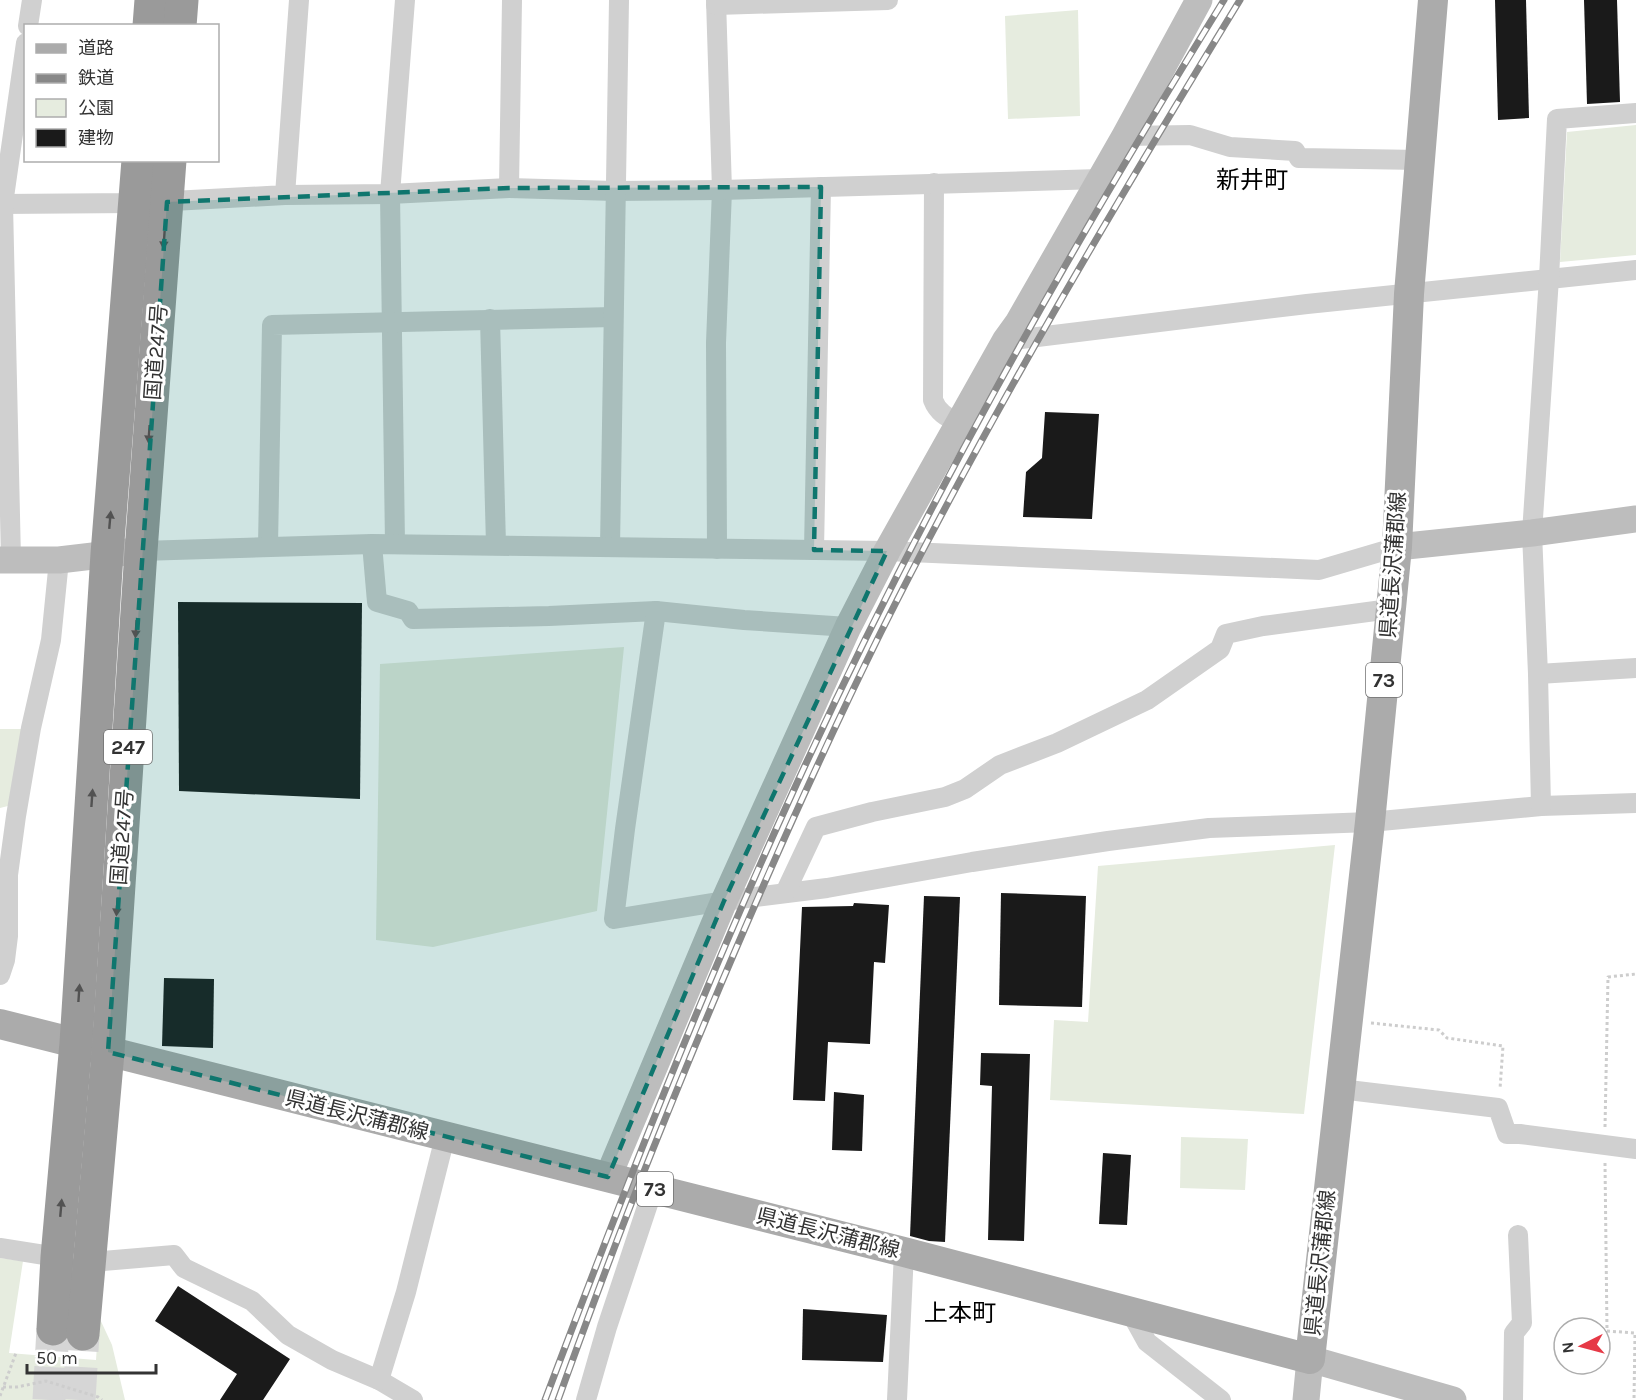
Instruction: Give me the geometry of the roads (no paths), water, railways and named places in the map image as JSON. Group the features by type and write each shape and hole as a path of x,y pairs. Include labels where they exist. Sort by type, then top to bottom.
{"highway":[{"path":"149,24 151,0"},
{"path":"180,24 182,0"},
{"name":"国道247号","path":"139,162 151,202 141,551 108,1052 91,1262 68,1332 57,1257 76,1042 108,554 151,202 169,162"}],"main road":[{"name":"県道長沢蒲郡線","path":"0,1024 904,1252 1310,1359 1370,822 1397,547 1408,294 1433,0"}],"street":[{"path":"28,24 32,0"},
{"path":"285,195 299,0"},
{"path":"395,544 390,194 405,0"},
{"path":"509,188 512,0"},
{"path":"610,547 619,0"},
{"path":"717,549 716,343 722,190 716,3 888,0"},
{"path":"608,1177 724,901 848,627 887,551 1005,341 1018,323 1125,136 1199,0"},
{"path":"24,56 1,204 6,560 59,560 141,551 395,544 887,551 1319,570 1397,547 1532,533 1636,519"},
{"path":"1541,806 1532,533 1557,119 1636,114"},
{"path":"1125,136 1190,135 1230,147 1295,152 1299,158 1420,160"},
{"path":"1,204 151,202 509,188 615,191 722,190 1100,178"},
{"path":"934,183 933,400 941,414 959,423"},
{"path":"814,550 821,187"},
{"path":"1005,341 1307,304 1636,270"},
{"path":"268,546 272,325 613,317"},
{"path":"490,319 496,545"},
{"path":"372,544 377,602 408,611 412,619 656,611 848,627"},
{"path":"0,975 5,960 8,936 8,817 32,728 51,640 59,560"},
{"path":"785,893 816,827 872,812 945,797 965,789 1000,765 1057,743 1147,700 1220,649 1226,634 1263,626 1390,609"},
{"path":"656,611 625,829 615,919 724,901 827,888 1108,841 1209,828 1370,822 1541,806 1636,803"},
{"path":"1538,674 1636,668"},
{"path":"1340,1089 1498,1108 1507,1134 1636,1149"},
{"path":"379,1380 406,1292 445,1137"},
{"path":"586,1400 606,1327 653,1189"},
{"path":"1513,1400 1514,1334 1522,1323 1518,1235"},
{"path":"0,1248 57,1257"},
{"path":"897,1400 904,1252"},
{"path":"91,1262 174,1255 184,1268 252,1300 288,1335 332,1360 379,1380 413,1400"},
{"path":"1131,1313 1147,1342 1221,1400"},
{"path":"1306,1400 1310,1359 1453,1400"}],"tunnel":[{"path":"49,1400 53,1329"},
{"path":"79,1400 83,1334"}],"railway":[{"path":"545,1400 691,1026 754,878 835,701 938,496 992,395 1106,196 1224,0"},
{"path":"558,1400 635,1194 692,1052 814,772 880,634 1008,392 1240,0"}],"district":[{"name":"新井町","path":"1252,180"},
{"name":"上本町","path":"960,1313"}]}
